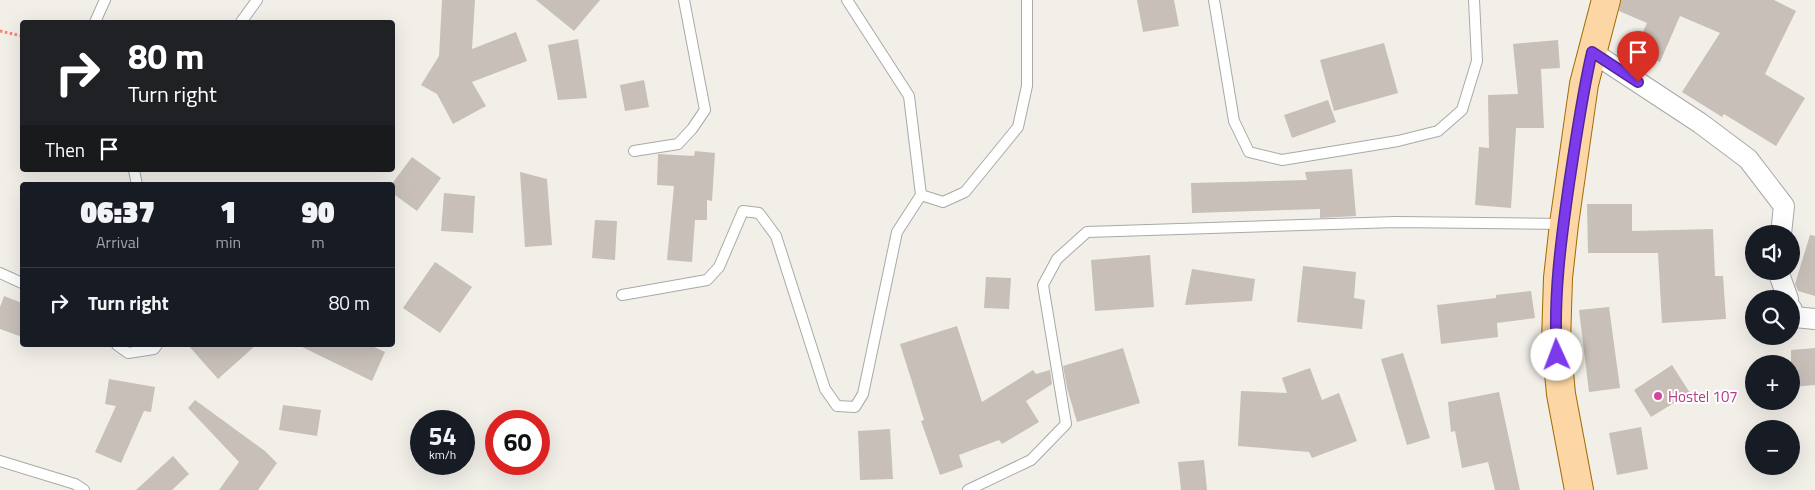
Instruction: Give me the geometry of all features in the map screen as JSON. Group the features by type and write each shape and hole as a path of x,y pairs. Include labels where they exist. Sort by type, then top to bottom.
{"main road":[{"path":"1579,490 1560,394 1556,342 1558,278 1584,84 1606,0"}],"street":[{"path":"1592,52 1700,123 1748,159 1784,206 1782,225"},
{"path":"1800,318 1815,319"}],"lane":[{"path":"96,20 105,0"},
{"path":"242,20 257,0"},
{"path":"634,151 678,144 692,130 705,110 684,0"},
{"path":"622,295 707,280 719,267 743,211 760,213 776,236 825,388 837,406 855,407 864,394 897,232 920,195 909,96 847,0"},
{"path":"920,195 943,202 965,192 1018,127 1028,86 1027,0"},
{"path":"1214,0 1234,121 1249,152 1282,160 1398,141 1438,131 1462,110 1477,61 1474,0"},
{"path":"968,490 1031,460 1066,424 1043,285 1056,259 1086,232 1396,222 1564,224"},
{"path":"0,273 20,282"},
{"path":"120,347 128,353 154,349 156,347"},
{"path":"0,461 75,484 84,490"}],"path":[{"path":"0,31 20,36"}],"building":[{"path":"442,0 475,0 472,49 516,32 527,61 472,82 486,106 453,124 437,94 421,85 439,56"},
{"path":"536,0 600,0 574,31"},
{"path":"1137,0 1174,0 1179,26 1143,32"},
{"path":"1621,0 1774,0 1796,11 1765,74 1805,98 1776,146 1724,114 1722,117 1682,92 1720,33 1680,16 1660,62 1634,51 1647,23 1619,11"},
{"path":"578,39 587,98 558,100 548,45"},
{"path":"1558,40 1560,68 1541,69 1544,128 1516,128 1511,208 1475,205 1479,147 1489,148 1488,95 1518,94 1513,44"},
{"path":"1384,43 1398,93 1334,111 1320,60"},
{"path":"644,80 649,107 625,111 620,85"},
{"path":"1328,100 1336,122 1292,138 1284,115"},
{"path":"695,151 715,153 712,201 707,200 707,220 695,220 692,262 667,260 674,186 657,185 658,154 694,156"},
{"path":"412,157 441,178 417,211 395,195 395,182 393,182"},
{"path":"1352,169 1356,216 1320,218 1320,209 1192,213 1191,183 1307,180 1305,172"},
{"path":"520,172 547,179 552,245 525,247"},
{"path":"444,193 475,196 473,233 441,231"},
{"path":"1587,204 1632,204 1632,231 1713,229 1715,276 1723,276 1726,319 1662,323 1658,253 1588,253"},
{"path":"595,220 617,221 615,260 592,258"},
{"path":"1810,235 1815,236 1815,296 1798,290 1795,284 1796,280 1800,280 1800,268"},
{"path":"1150,255 1154,307 1095,311 1091,260"},
{"path":"435,262 472,287 440,333 403,308"},
{"path":"1303,266 1356,272 1354,298 1365,300 1362,329 1297,322"},
{"path":"1192,269 1255,279 1252,301 1185,305"},
{"path":"986,277 1011,278 1009,309 984,308"},
{"path":"1531,291 1535,318 1497,323 1498,337 1441,344 1437,305 1496,298 1496,295"},
{"path":"4,296 20,302 20,336 0,329 0,307"},
{"path":"1609,307 1620,388 1589,392 1579,310"},
{"path":"957,326 982,402 1033,370 1036,374 1050,370 1052,384 1026,401 1039,422 1002,444 999,440 959,455 963,467 940,475 921,421 924,420 900,344"},
{"path":"190,347 254,347 218,379"},
{"path":"302,347 374,347 385,352 372,381"},
{"path":"1123,348 1140,403 1077,422 1063,366"},
{"path":"1815,348 1815,385 1800,386 1800,355 1791,355 1791,350"},
{"path":"1403,353 1430,438 1407,445 1381,359"},
{"path":"1672,365 1690,393 1651,417 1634,390"},
{"path":"1310,368 1322,400 1339,393 1357,441 1312,458 1309,452 1238,446 1241,391 1287,393 1282,378"},
{"path":"109,379 155,387 151,412 144,411 121,463 95,452 116,406 105,404"},
{"path":"1499,392 1520,490 1495,490 1488,462 1462,468 1455,431 1451,432 1448,402"},
{"path":"195,400 265,451 277,463 258,490 219,490 239,462 188,408"},
{"path":"283,405 321,410 317,436 279,430"},
{"path":"1641,427 1648,469 1617,475 1609,433"},
{"path":"890,429 893,479 860,480 858,431"},
{"path":"173,456 189,474 172,490 136,490"},
{"path":"1204,460 1207,490 1181,490 1178,462"}],"place":[{"name":"Hostel 107","path":"1658,396"}],"route":[{"path":"1557,355 1558,278 1564,224 1584,84 1592,52 1638,82"}]}
